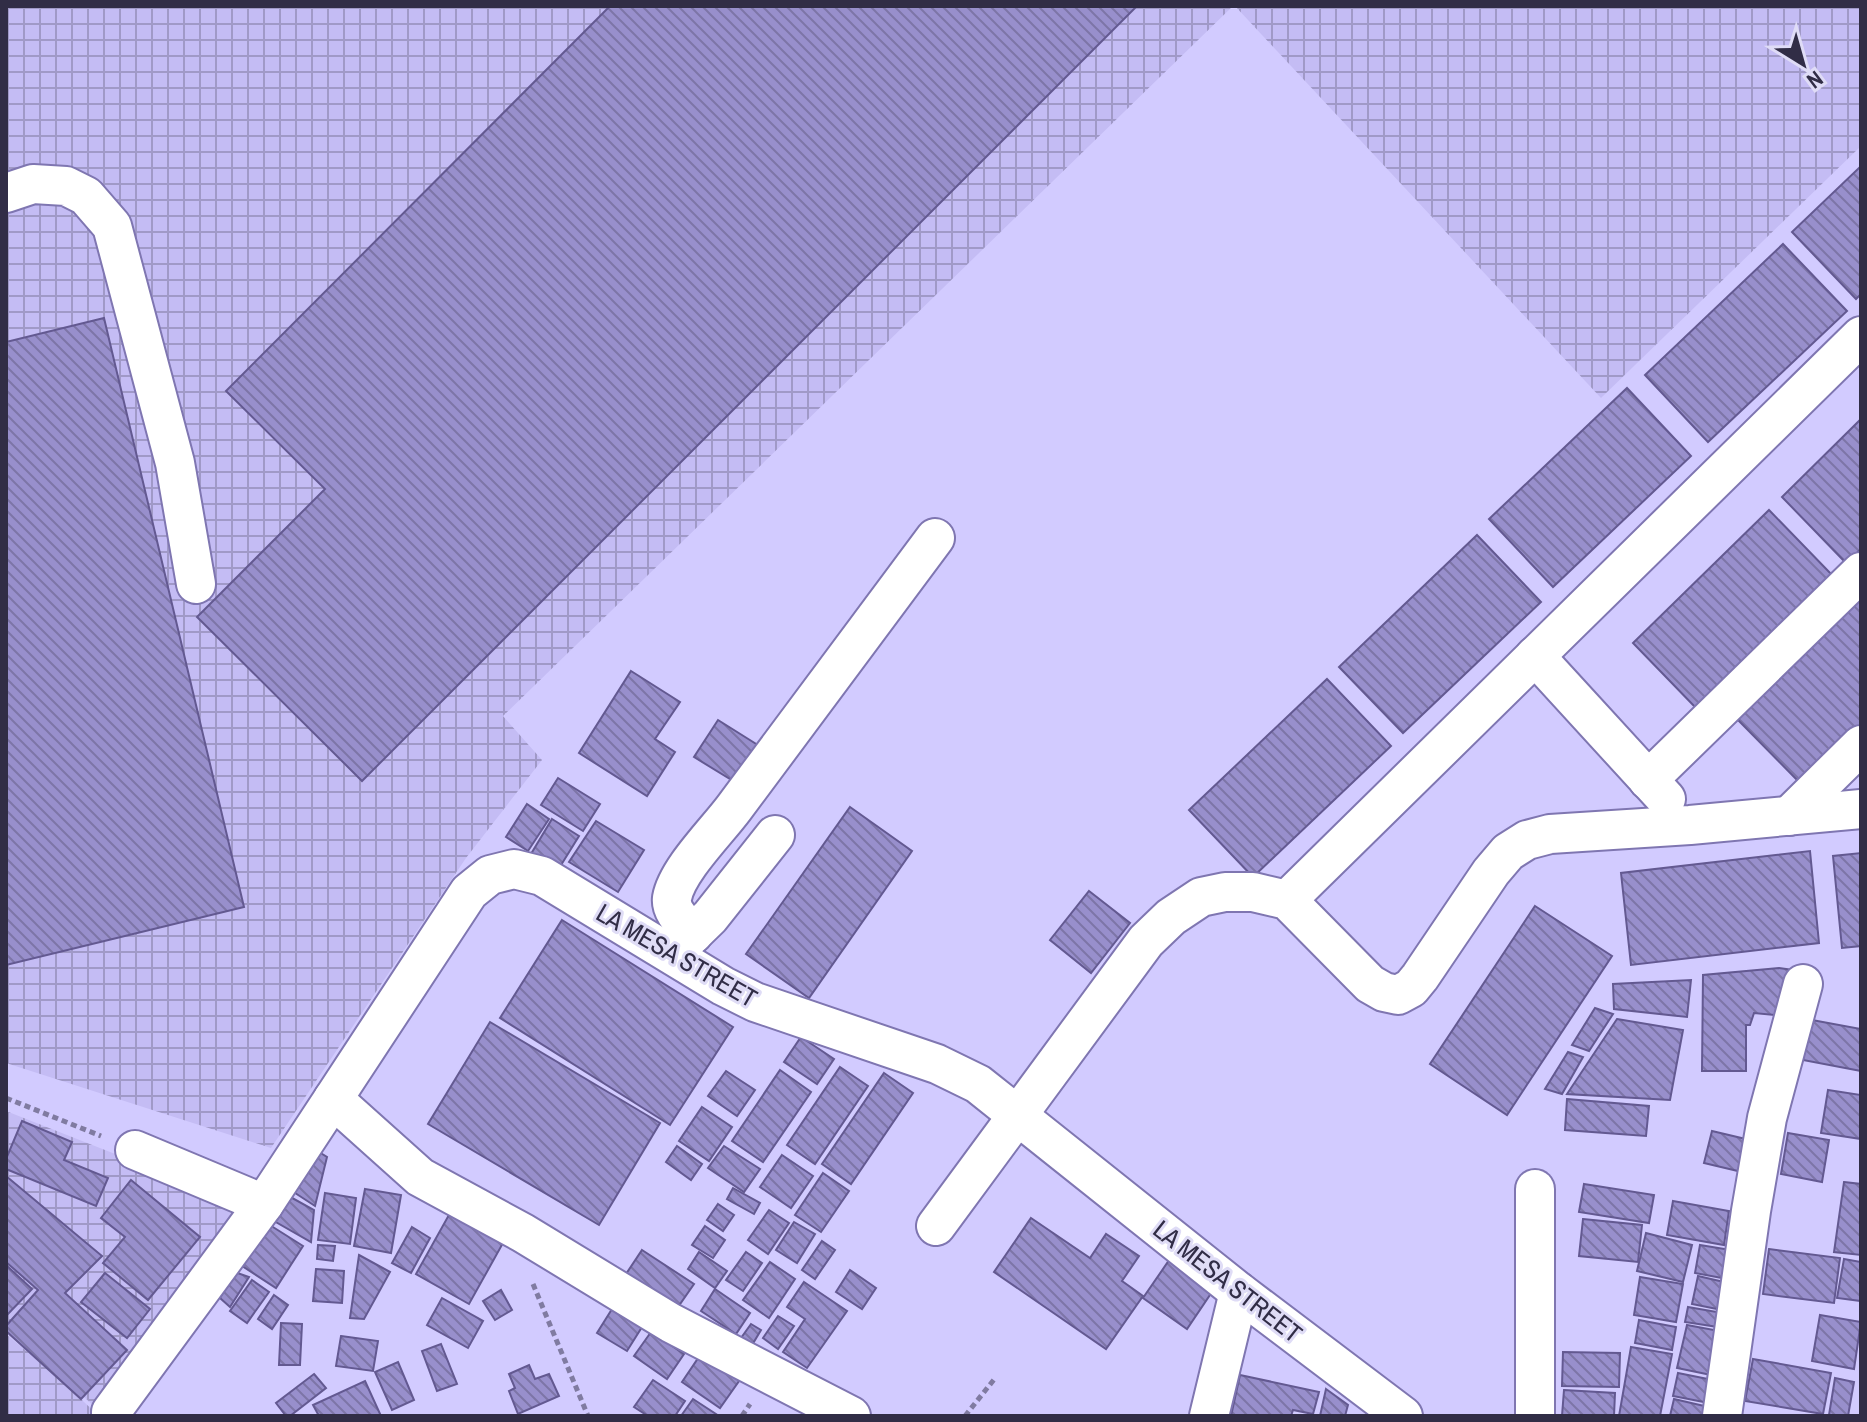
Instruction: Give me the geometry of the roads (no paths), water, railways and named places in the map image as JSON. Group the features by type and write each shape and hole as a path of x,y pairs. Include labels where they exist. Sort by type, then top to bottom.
{"street":[{"path":"6,193 33,184 66,186 86,196 112,226 175,463 196,584"},
{"path":"1287,900 1861,336"},
{"path":"775,835 710,917 682,944 672,896 683,873 935,538"},
{"path":"1648,780 1861,572"},
{"path":"1535,656 1690,825"},
{"path":"1789,816 1861,745"},
{"path":"936,1226 1146,941 1171,917 1201,897 1225,892 1253,892 1287,900 1370,984 1398,995 1411,988 1420,977 1491,872 1508,852 1527,840 1550,834 1861,809"},
{"name":"LA MESA STREET","path":"111,1414 264,1204 469,892 490,875 514,869 542,876 682,944 723,986 755,1002 937,1064 978,1084 1239,1292 1403,1416"},
{"path":"1722,1416 1767,1118 1803,984"},
{"path":"333,1099 420,1177 523,1233 671,1323 851,1416"},
{"path":"135,1150 264,1204"},
{"path":"1535,1189 1535,1416"},
{"path":"1209,1416 1239,1292"}]}
